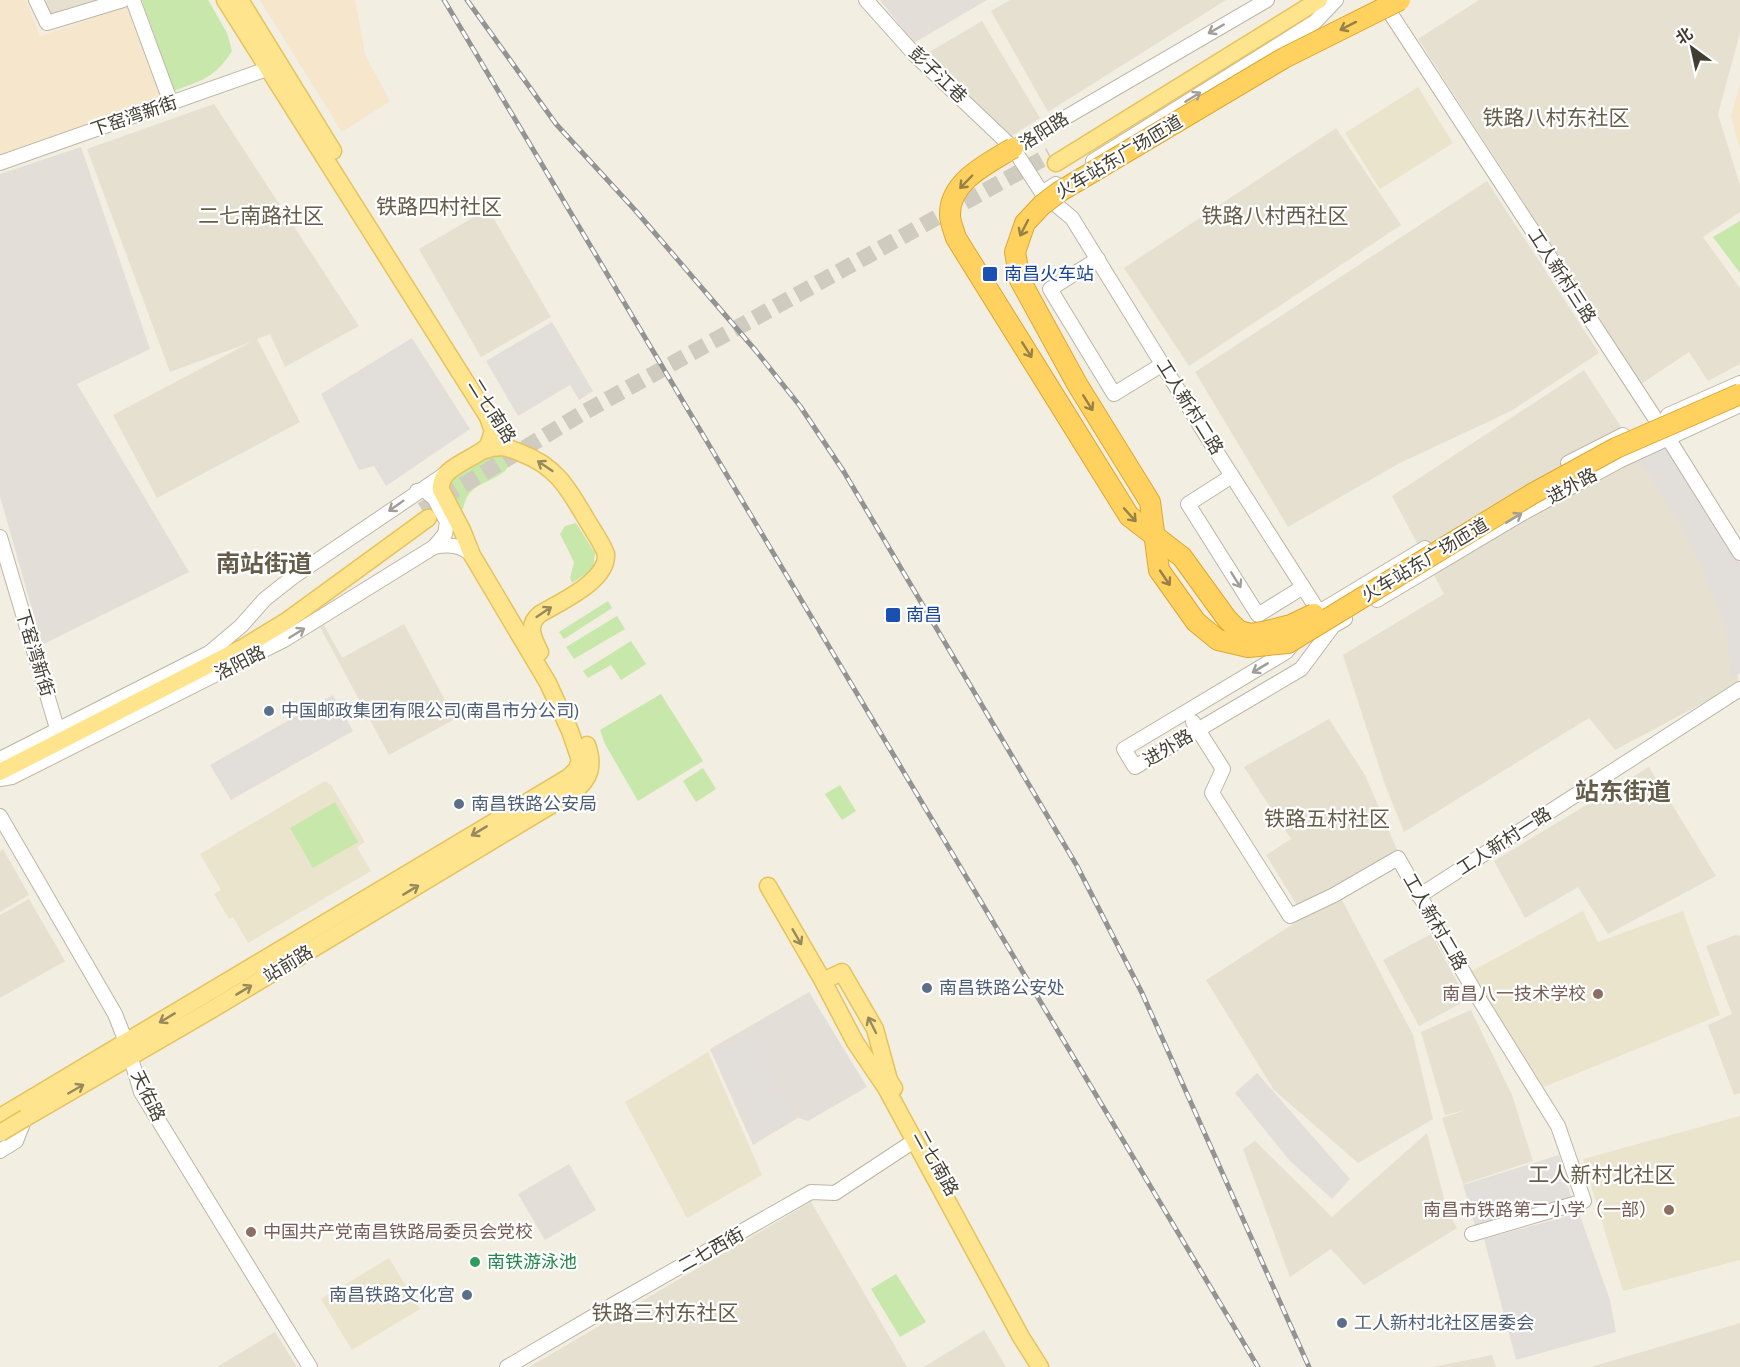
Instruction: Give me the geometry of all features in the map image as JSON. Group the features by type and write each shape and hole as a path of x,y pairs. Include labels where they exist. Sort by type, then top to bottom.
{"highway":[{"name":"火车站东广场匝道","path":"1400,0 1284,58 1070,185 1042,205 1025,223 1015,252 1020,280 1077,384 1150,502 1159,570 1196,622 1218,640 1248,647 1288,643 1532,494 1616,448 1740,394"},
{"path":"1013,148 977,170 954,194 950,215 956,238 1128,516 1182,557 1227,619 1239,631 1251,634 1267,631 1291,625 1319,612"}],"main road":[{"name":"二七南路","path":"225,0 488,417 493,436 485,450 445,474"},
{"name":"二七南路","path":"240,0 517,451 538,460 558,475 606,554 606,564 597,577 540,614 531,625 533,638 566,700 590,753 591,767 588,778 569,786"},
{"name":"洛阳路","path":"1301,0 1053,159 1319,0"},
{"path":"485,450 500,446 517,451"},
{"path":"445,474 441,490 472,555 548,683 574,740 580,762 569,786"},
{"name":"洛阳路","path":"0,766 58,732 238,642 425,514 288,620 244,647 0,772"},
{"name":"站前路","path":"0,1133 23,1112 569,786"},
{"name":"二七南路","path":"768,886 855,1042 886,1088 1040,1367"},
{"name":"二七南路","path":"823,981 842,972 875,1029 889,1080 1026,1324 1053,1367"},
{"name":"站前路","path":"0,1117 23,1112"}],"street":[{"path":"36,0 46,22 123,0"},
{"path":"133,0 171,103"},
{"name":"彭子江巷","path":"866,0 916,56 1013,148"},
{"name":"洛阳路","path":"1042,193 1013,148 1267,0"},
{"path":"1042,193 1315,22 1336,0"},
{"name":"工人新村三路","path":"1382,0 1668,438 1740,553"},
{"name":"下窑湾新街","path":"0,163 267,69"},
{"name":"工人新村二路","path":"1042,193 1072,218 1303,587 1319,612 1333,626"},
{"path":"1098,259 1050,289 1108,385 1114,394 1163,364"},
{"name":"进外路","path":"1740,383 1592,450 1319,612 1286,652 1124,749 1135,767 1301,669 1333,626 1532,508 1619,460 1740,405"},
{"name":"洛阳路","path":"0,759 58,732 209,653 241,626 265,599 293,577 445,474"},
{"path":"1232,476 1188,504 1258,615 1303,587"},
{"path":"417,491 424,490 432,495 447,522 445,534 434,547"},
{"name":"下窑湾新街","path":"0,537 58,732"},
{"path":"434,547 456,546 472,555"},
{"name":"洛阳路","path":"0,779 12,777 284,640 434,547"},
{"name":"工人新村一路","path":"1419,896 1740,689"},
{"name":"工人新村二路","path":"1187,712 1223,768 1212,793 1290,916 1334,895 1398,858 1476,994 1558,1126 1584,1201 1472,1234"},
{"name":"天佑路","path":"0,816 115,1014 141,1092 310,1367"},
{"path":"0,1109 23,1112 16,1142 0,1151"},
{"name":"二七西街","path":"507,1367 811,1192 835,1194 914,1141"}],"shaded area":[{"path":"0,0 26,0 40,36 129,6 165,101 0,159"},
{"path":"42,0 114,0 53,27"},
{"path":"260,0 355,0 365,55 390,101 342,132"},
{"path":"880,0 987,0 914,43"},
{"path":"1010,0 1226,0 1048,112 991,11"},
{"path":"1479,0 1740,0 1740,33 1718,114 1740,185 1740,212 1703,237 1740,288 1740,364 1708,381 1689,352 1641,384 1418,39"},
{"path":"982,21 1040,118 1010,137 924,55"},
{"path":"1740,84 1740,150 1731,116"},
{"path":"1418,87 1453,143 1380,189 1345,133"},
{"path":"214,104 359,326 285,367 270,334 257,339 300,422 157,498 113,415 251,342 170,372 87,149"},
{"path":"1336,128 1401,225 1189,366 1124,268"},
{"path":"81,147 150,349 77,384 189,572 42,645 0,496 0,174"},
{"path":"1487,181 1599,353 1511,411 1400,463 1288,527 1195,372"},
{"path":"488,209 551,317 481,357 419,249"},
{"path":"552,322 593,391 579,400 570,385 518,416 486,361"},
{"path":"412,338 470,429 386,486 374,466 359,470 321,394"},
{"path":"1584,370 1698,545 1730,628 1739,684 1615,750 1589,718 1404,832 1384,782 1343,655 1444,594 1392,496"},
{"path":"1663,443 1740,563 1740,673 1731,679 1726,627 1704,573 1685,532 1636,455"},
{"path":"404,624 455,719 389,755 320,627 324,625 342,658"},
{"path":"333,695 353,731 231,800 210,765"},
{"path":"1329,719 1365,775 1401,859 1341,898 1413,1035 1433,1119 1358,1163 1274,1090 1206,980 1304,917 1266,855 1291,839 1244,767"},
{"path":"1649,767 1716,876 1608,934 1578,887 1525,918 1494,861"},
{"path":"325,781 331,785 365,842 357,847 371,871 248,943 233,917 229,919 214,894 221,890 200,854"},
{"path":"3,849 29,895 0,912 0,851"},
{"path":"29,899 65,961 0,998 0,915"},
{"name":"南昌八一技术学校","path":"1583,911 1598,942 1683,911 1720,1015 1544,1087 1470,972"},
{"path":"1431,934 1467,1000 1419,1026 1383,960"},
{"path":"1736,935 1740,936 1740,1093 1734,1095 1708,1025 1732,1014 1706,946"},
{"path":"809,992 867,1087 808,1121 798,1118 753,1145 710,1049"},
{"path":"1471,1010 1512,1095 1533,1161 1463,1184 1442,1118 1466,1110 1445,1115 1421,1032"},
{"path":"746,1031 795,1117 763,1136 713,1051"},
{"path":"708,1052 762,1175 687,1218 625,1102"},
{"path":"1257,1073 1350,1179 1332,1199 1290,1161 1235,1093"},
{"name":"南昌市铁路第二小学（一部）","path":"1740,1116 1740,1260 1623,1291 1583,1159"},
{"path":"1427,1133 1447,1210 1457,1228 1364,1285 1331,1249 1290,1277 1243,1149 1255,1141 1332,1217"},
{"path":"1559,1155 1572,1200 1476,1229 1463,1185"},
{"path":"569,1164 596,1210 545,1240 518,1194"},
{"path":"811,1202 907,1367 529,1367"},
{"path":"1579,1213 1610,1300 1616,1332 1516,1360 1484,1239"},
{"path":"389,1258 420,1309 352,1350 321,1299"},
{"path":"1740,1323 1740,1367 1591,1367"},
{"path":"984,1330 1006,1367 924,1367"},
{"path":"275,1332 297,1367 217,1367"},
{"path":"1492,1355 1496,1367 1433,1367"}],"green space":[{"path":"142,0 208,0 227,33 232,51 214,73 174,91"},
{"path":"1740,221 1740,273 1713,237"},
{"path":"502,452 508,459 509,465 506,470 472,491 463,509 457,512 445,495 450,482 475,463"},
{"path":"576,523 595,553 593,569 572,583 570,578 574,562 560,534 565,526"},
{"path":"608,601 612,608 564,639 559,632"},
{"path":"617,616 625,629 574,659 566,647"},
{"path":"631,641 646,664 621,680 611,665 588,678 583,671"},
{"path":"661,694 703,761 638,801 605,744 600,730"},
{"path":"703,768 716,789 696,802 683,781"},
{"path":"840,785 856,811 842,820 825,794"},
{"path":"335,802 358,842 313,868 290,828"},
{"path":"896,1274 926,1322 900,1337 871,1289"}],"tunnel":[{"path":"422,510 581,414 1050,155"}],"railway":[{"path":"444,0 1258,1367"},
{"path":"467,0 556,124 635,210 756,351 800,406 844,472 1077,866 1142,993 1309,1367"}],"place":[{"name":"南昌火车站","path":"990,274"},
{"name":"南昌","path":"893,615"},
{"name":"中国邮政集团有限公司(南昌市分公司)","path":"269,711"},
{"name":"南昌铁路公安局","path":"459,804"},
{"name":"南昌铁路公安处","path":"927,988"},
{"name":"南昌八一技术学校","path":"1598,994"},
{"name":"南昌市铁路第二小学（一部）","path":"1669,1210"},
{"name":"中国共产党南昌铁路局委员会党校","path":"251,1232"},
{"name":"南铁游泳池","path":"475,1262"},
{"name":"南昌铁路文化宫","path":"467,1295"},
{"name":"工人新村北社区居委会","path":"1342,1323"}],"district":[{"name":"铁路八村东社区","path":"1556,118"},
{"name":"铁路四村社区","path":"439,207"},
{"name":"二七南路社区","path":"261,216"},
{"name":"铁路八村西社区","path":"1275,216"},
{"name":"南站街道","path":"264,564"},
{"name":"站东街道","path":"1623,792"},
{"name":"铁路五村社区","path":"1327,819"},
{"name":"工人新村北社区","path":"1602,1175"},
{"name":"铁路三村东社区","path":"665,1313"}]}
